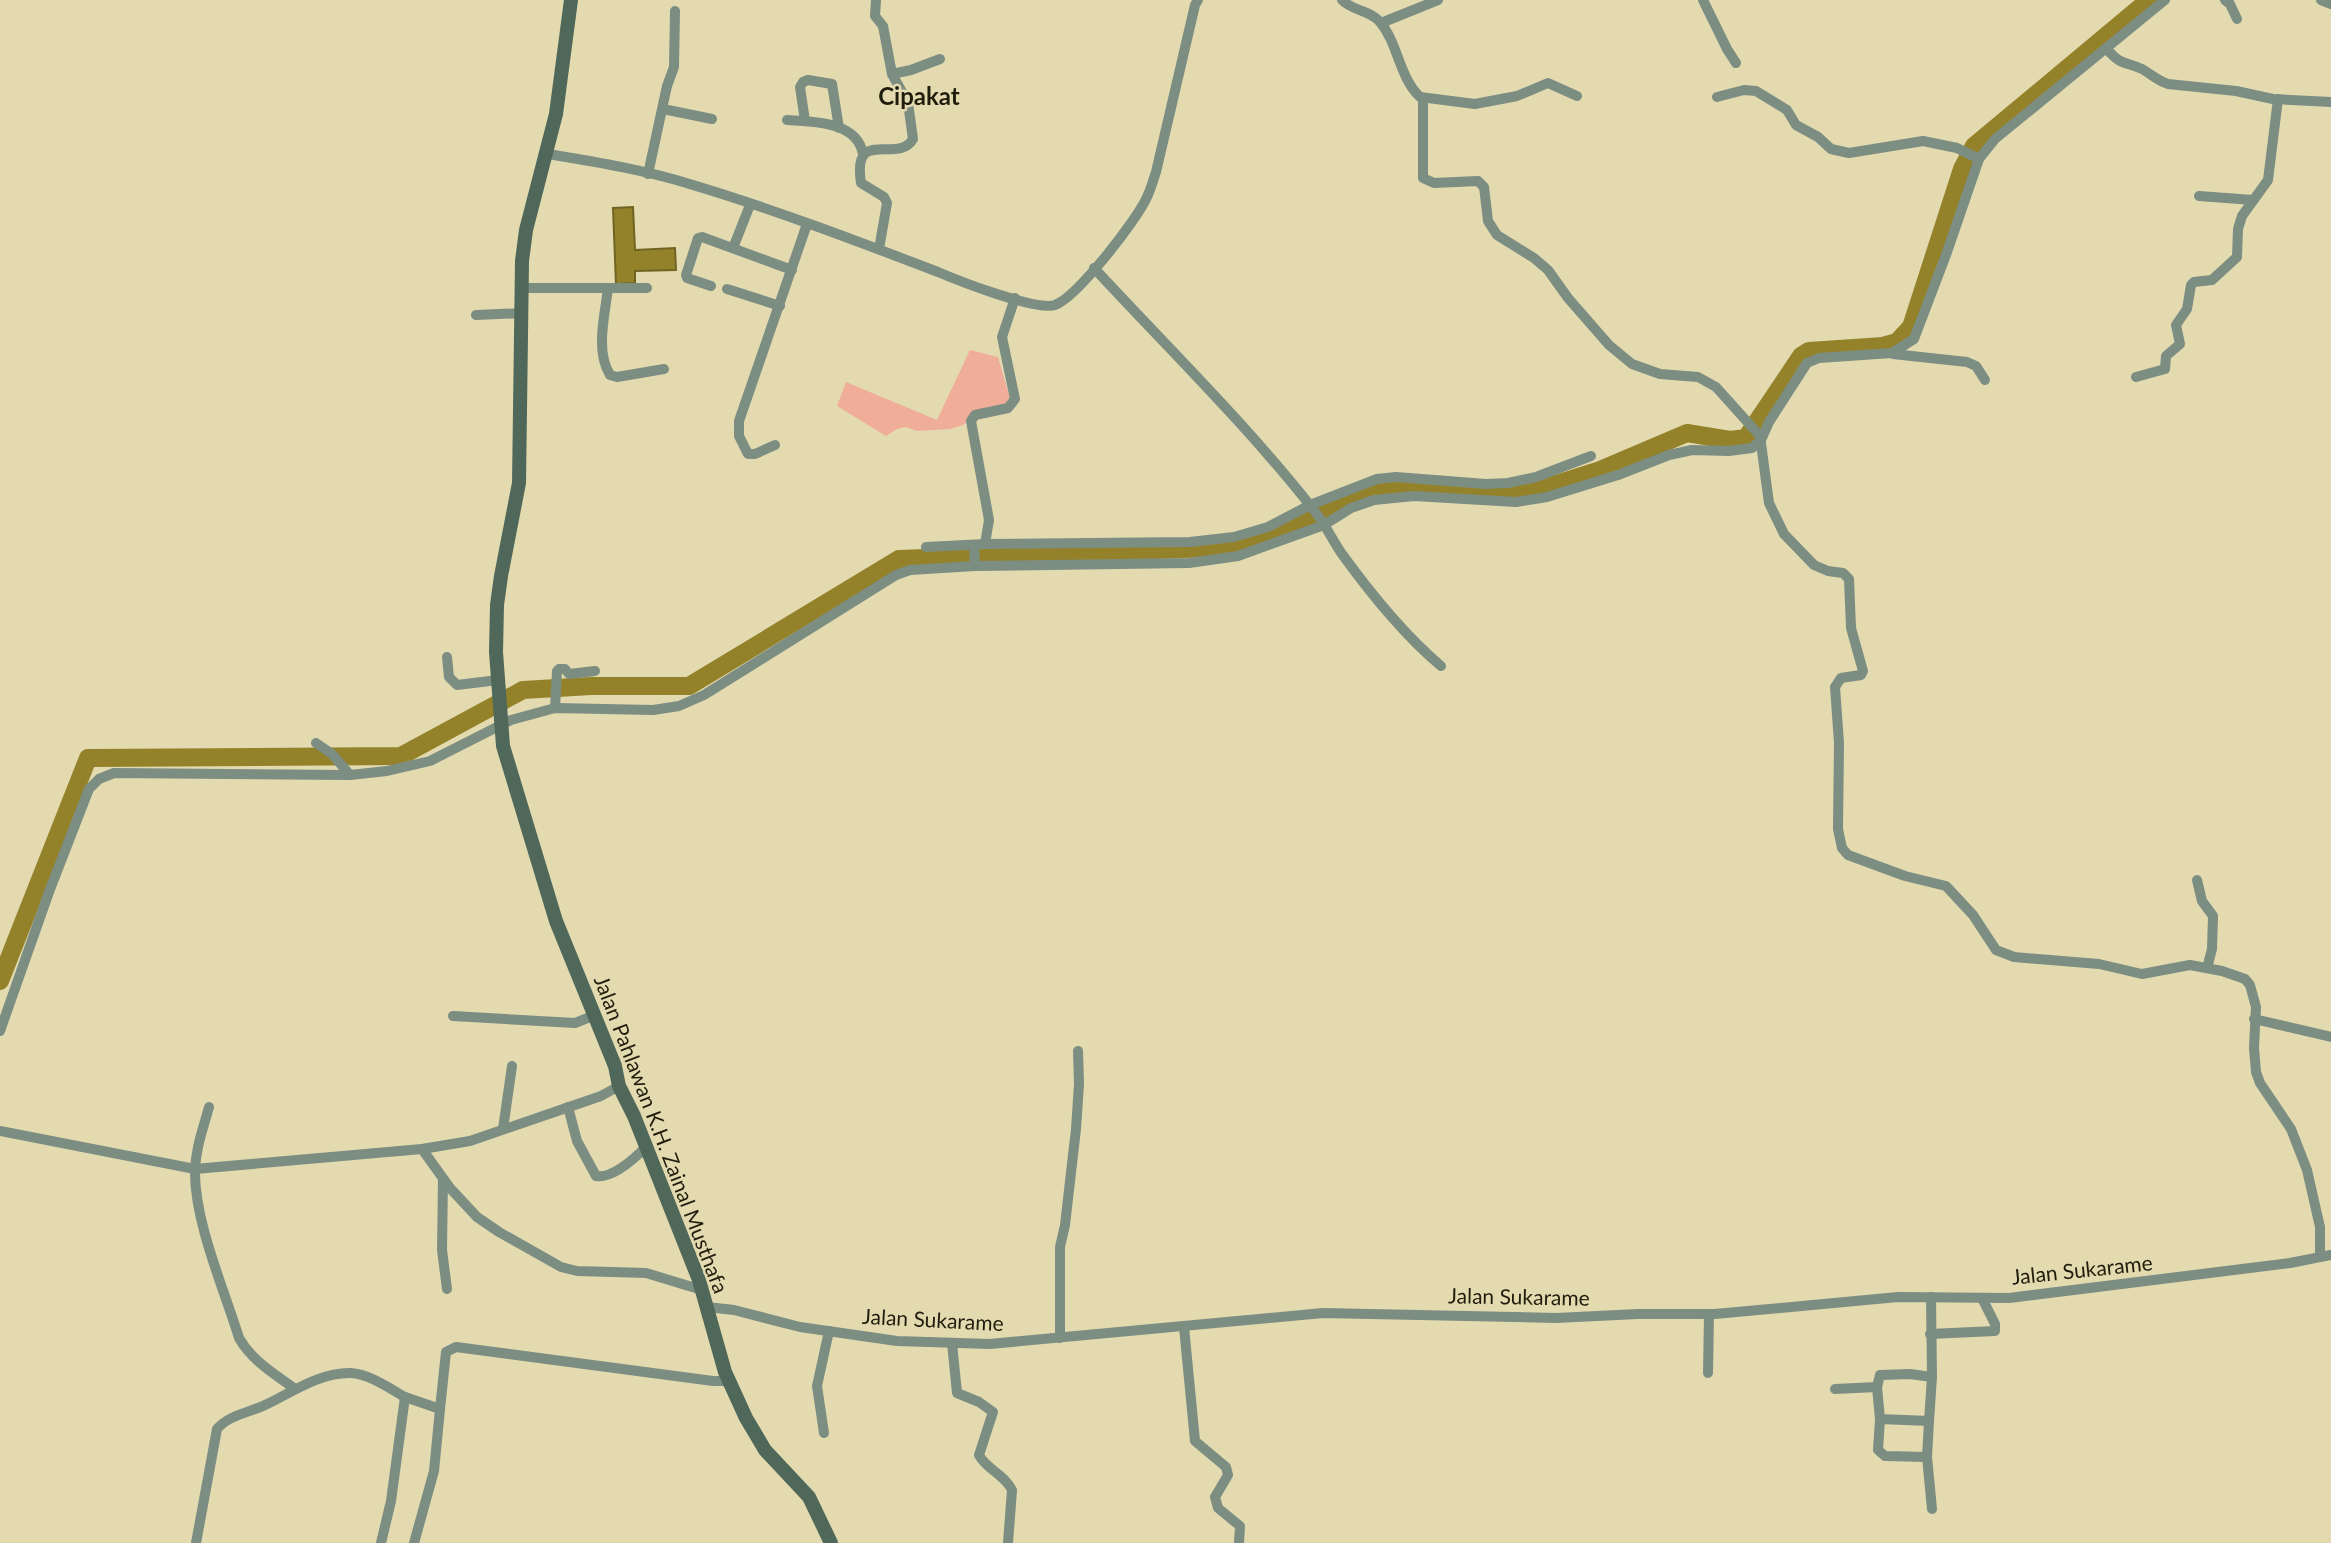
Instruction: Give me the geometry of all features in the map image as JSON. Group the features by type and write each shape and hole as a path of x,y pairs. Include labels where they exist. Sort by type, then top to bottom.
{"street":[{"name":"Jalan Pahlawan K.H. Zainal Musthafa","path":"571,0 556,114 548,154 526,230 522,288 519,483 497,604 500,722 508,769 556,921 615,1066 619,1086 702,1290 730,1381 746,1418 765,1450 809,1497 831,1543"},
{"path":"876,0 876,16 883,26 892,74 908,103 913,139 905,146 870,150 863,154 859,163 861,183 884,197 887,204 879,249"},
{"path":"548,154 624,167 692,184 879,249 970,285 1042,306 1057,304 1068,296 1127,230 1147,197 1156,172 1198,0"},
{"path":"1342,0 1348,6 1358,7 1381,23 1412,88 1423,98 1475,104 1517,96 1548,83 1577,96"},
{"path":"1381,23 1438,0"},
{"path":"1703,0 1736,63"},
{"path":"1892,354 1907,345 1919,330 1977,158 1995,139 2165,0"},
{"path":"2225,0 2237,19"},
{"path":"2320,0 2331,4"},
{"path":"648,174 674,67 675,11"},
{"path":"2106,48 2117,61 2144,70 2158,81 2168,84 2236,91 2278,99 2331,102"},
{"path":"892,74 940,59"},
{"path":"805,121 800,87 803,82 808,80 832,84 839,128"},
{"path":"1717,97 1744,90 1756,91 1778,103 1787,110 1796,125 1818,137 1831,149 1849,153 1878,146 1923,141 1964,151 1977,158"},
{"path":"1423,98 1423,178 1434,183 1482,183 1485,187 1489,221 1497,235 1548,270 1568,298 1609,345 1632,364 1660,374 1698,377 1716,387 1760,437 1769,503 1784,534 1814,565 1843,573 1849,579 1851,628 1863,671 1861,675 1841,678 1835,687 1839,743 1838,829 1842,848 1849,855 1905,876 1946,886 1973,915 1996,950 2014,957 2099,964 2142,974 2190,965 2239,975 2245,979 2250,985 2256,1007 2256,1072 2260,1083 2291,1129 2307,1170 2326,1256"},
{"path":"2136,377 2160,372 2166,368 2166,356 2180,344 2176,325 2188,309 2191,285 2212,280 2235,260 2238,254 2240,222 2253,200 2266,186 2270,173 2278,99"},
{"path":"663,109 712,119"},
{"path":"788,120 839,128 855,136 863,154"},
{"path":"2199,196 2253,200"},
{"path":"733,248 750,205"},
{"path":"775,445 755,454 748,454 739,436 739,421 807,224"},
{"path":"711,286 687,278 686,275 698,239 702,237 792,270"},
{"path":"1094,268 1234,417 1312,507 1340,552 1388,612 1420,648 1441,666"},
{"path":"522,288 647,288"},
{"path":"608,288 602,339 605,367 610,376 664,369"},
{"path":"727,289 780,306"},
{"path":"985,544 989,520 971,421 975,415 1008,408 1015,399 1002,337 1015,298"},
{"path":"476,315 523,313"},
{"path":"0,1031 89,789 99,779 114,773 387,771 430,761 500,722 555,708 653,710 679,706 704,695 895,575 911,570 975,564 1189,564 1238,556 1351,508 1390,497 1414,495 1516,502 1547,497 1618,475 1669,455 1692,450 1744,451 1752,448 1760,437 1807,363 1819,358 1892,354 1966,362 1976,366 1985,380"},
{"path":"926,547 1201,541 1234,537 1268,527 1377,479 1406,478 1486,484 1520,482 1591,456"},
{"path":"974,546 975,564"},
{"path":"447,657 449,677 457,685 498,684"},
{"path":"555,708 559,668 565,669 569,674 595,671"},
{"path":"316,743 325,752 332,754 346,771"},
{"path":"2197,880 2202,901 2213,916 2212,949 2207,968"},
{"path":"453,1016 575,1023 595,1015"},
{"path":"2254,1018 2331,1037"},
{"path":"1060,1338 1060,1247 1076,1129 1078,1051"},
{"path":"503,1129 512,1066"},
{"path":"0,1131 195,1169 422,1149 470,1141 601,1096 619,1086"},
{"path":"209,1107 201,1129 195,1169 197,1196 208,1240 239,1338 245,1349 295,1389"},
{"path":"568,1107 576,1141 596,1176 600,1177 633,1160 646,1147"},
{"path":"422,1149 459,1200 477,1217 561,1267 577,1271 646,1273 702,1290"},
{"path":"443,1178 442,1250 447,1289"},
{"name":"Jalan Sukarame","path":"707,1307 734,1310 800,1327 897,1341 990,1344 1323,1313 1556,1318 1709,1314 1898,1297 2009,1298 2290,1264 2326,1256"},
{"path":"1931,1297 1932,1377 1927,1457 1932,1509"},
{"path":"1930,1334 1995,1331 1995,1324 1982,1298"},
{"path":"1708,1373 1709,1314"},
{"path":"1184,1327 1195,1441 1226,1467 1228,1475 1215,1497 1218,1508 1240,1526 1239,1543"},
{"path":"824,1433 817,1386 829,1331"},
{"path":"952,1343 957,1393 979,1402 993,1412 979,1455 1009,1483 1012,1490 1009,1543"},
{"path":"414,1543 434,1471 446,1352 456,1347 730,1381"},
{"path":"196,1543 217,1429 224,1421 265,1405 295,1389 338,1374 354,1373 405,1397 440,1409"},
{"path":"1927,1457 1880,1454 1877,1387 1880,1375 1884,1374 1932,1377"},
{"path":"1835,1389 1877,1387"},
{"path":"380,1543 391,1501 405,1397"},
{"path":"1880,1419 1929,1420"}],"shaded area":[{"path":"633,207 635,250 675,248 676,270 635,271 635,283 616,284 613,208"},
{"path":"970,350 998,357 1012,405 974,416 963,425 950,429 917,431 906,427 886,436 837,406 846,382 937,420"}],"waterway":[{"path":"0,981 88,758 401,756 523,690 591,686 689,686 899,559 1241,547 1381,486 1403,485 1511,494 1531,492 1600,470 1687,433 1730,440 1746,438 1801,356 1809,351 1883,346 1897,342 1911,327 1962,169 1974,146 2149,0"}],"district":[{"name":"Cipakat","path":"919,95"}]}
